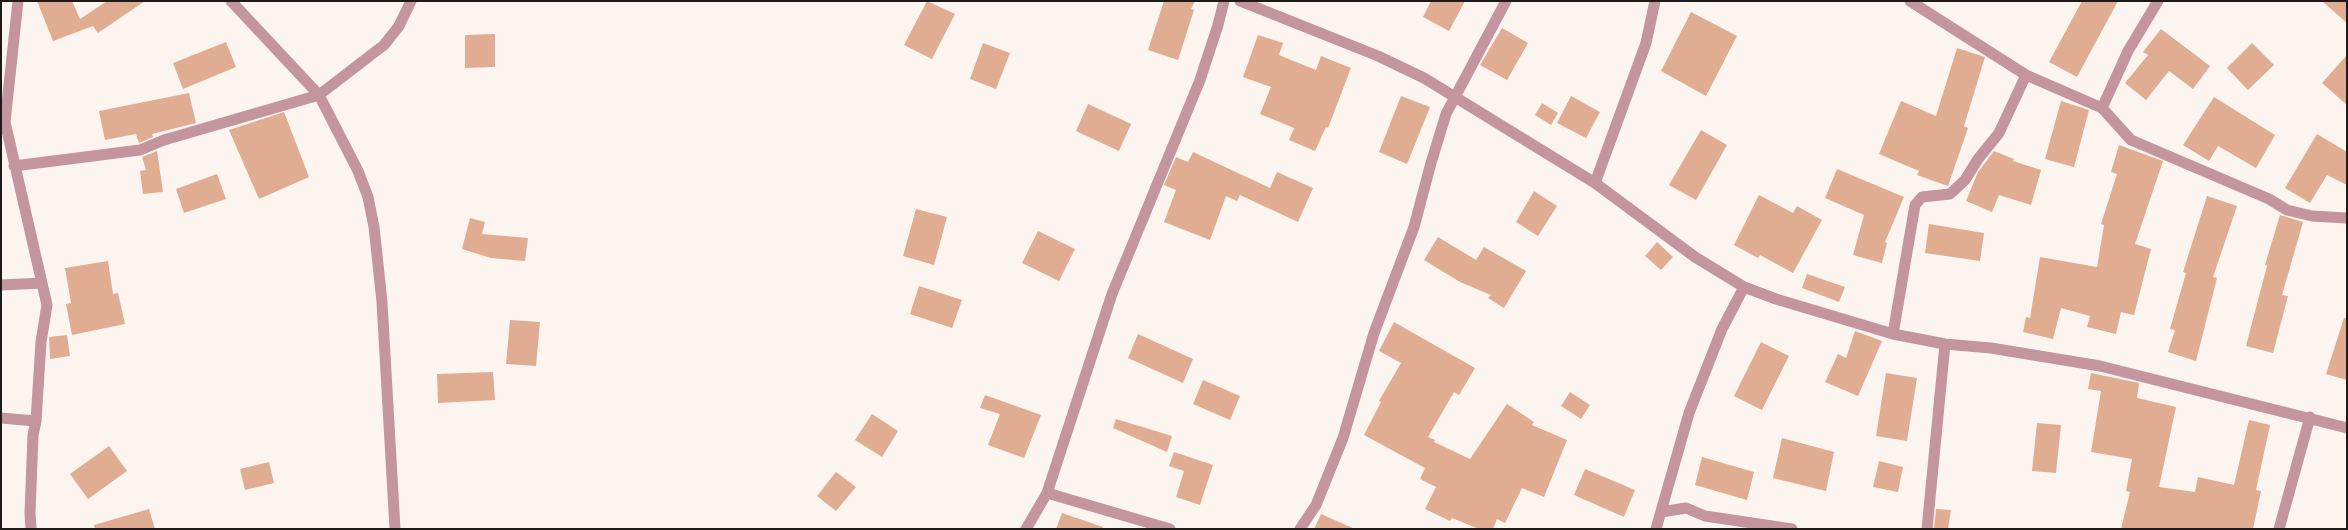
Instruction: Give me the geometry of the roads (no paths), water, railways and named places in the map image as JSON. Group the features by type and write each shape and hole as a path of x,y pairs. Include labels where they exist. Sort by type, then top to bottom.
{"street":[{"path":"18,1 5,122 47,305 41,342 36,421 33,435 30,513 32,529"},
{"path":"231,1 319,95 358,171 368,197 374,227 382,302 395,529"},
{"path":"14,166 140,150 164,140 319,95 384,45 399,26 411,1"},
{"path":"1026,529 1046,493 1112,294 1200,80 1218,25 1224,1"},
{"path":"1240,1 1378,56 1424,78 1454,98 1595,183 1695,257 1744,286 1776,299 1893,334 1945,344 1991,348 2100,366 2310,417 2347,428"},
{"path":"1300,529 1316,505 1343,438 1374,333 1414,227 1438,138 1454,98 1506,1"},
{"path":"1595,183 1646,42 1655,1"},
{"path":"1910,1 2026,76 2102,108 2131,140 2269,199 2287,210 2312,216 2347,218"},
{"path":"2102,108 2128,51 2158,1"},
{"path":"1893,334 1915,205 1922,197 1950,194 1964,180 1998,133 2026,76"},
{"path":"1,285 42,283"},
{"path":"1656,529 1692,406 1722,329 1744,286"},
{"path":"1927,529 1945,344"},
{"path":"2279,529 2310,417"},
{"path":"1,418 36,421"},
{"path":"1046,493 1170,529"},
{"path":"1661,512 1686,508 1705,516 1792,529"}]}
